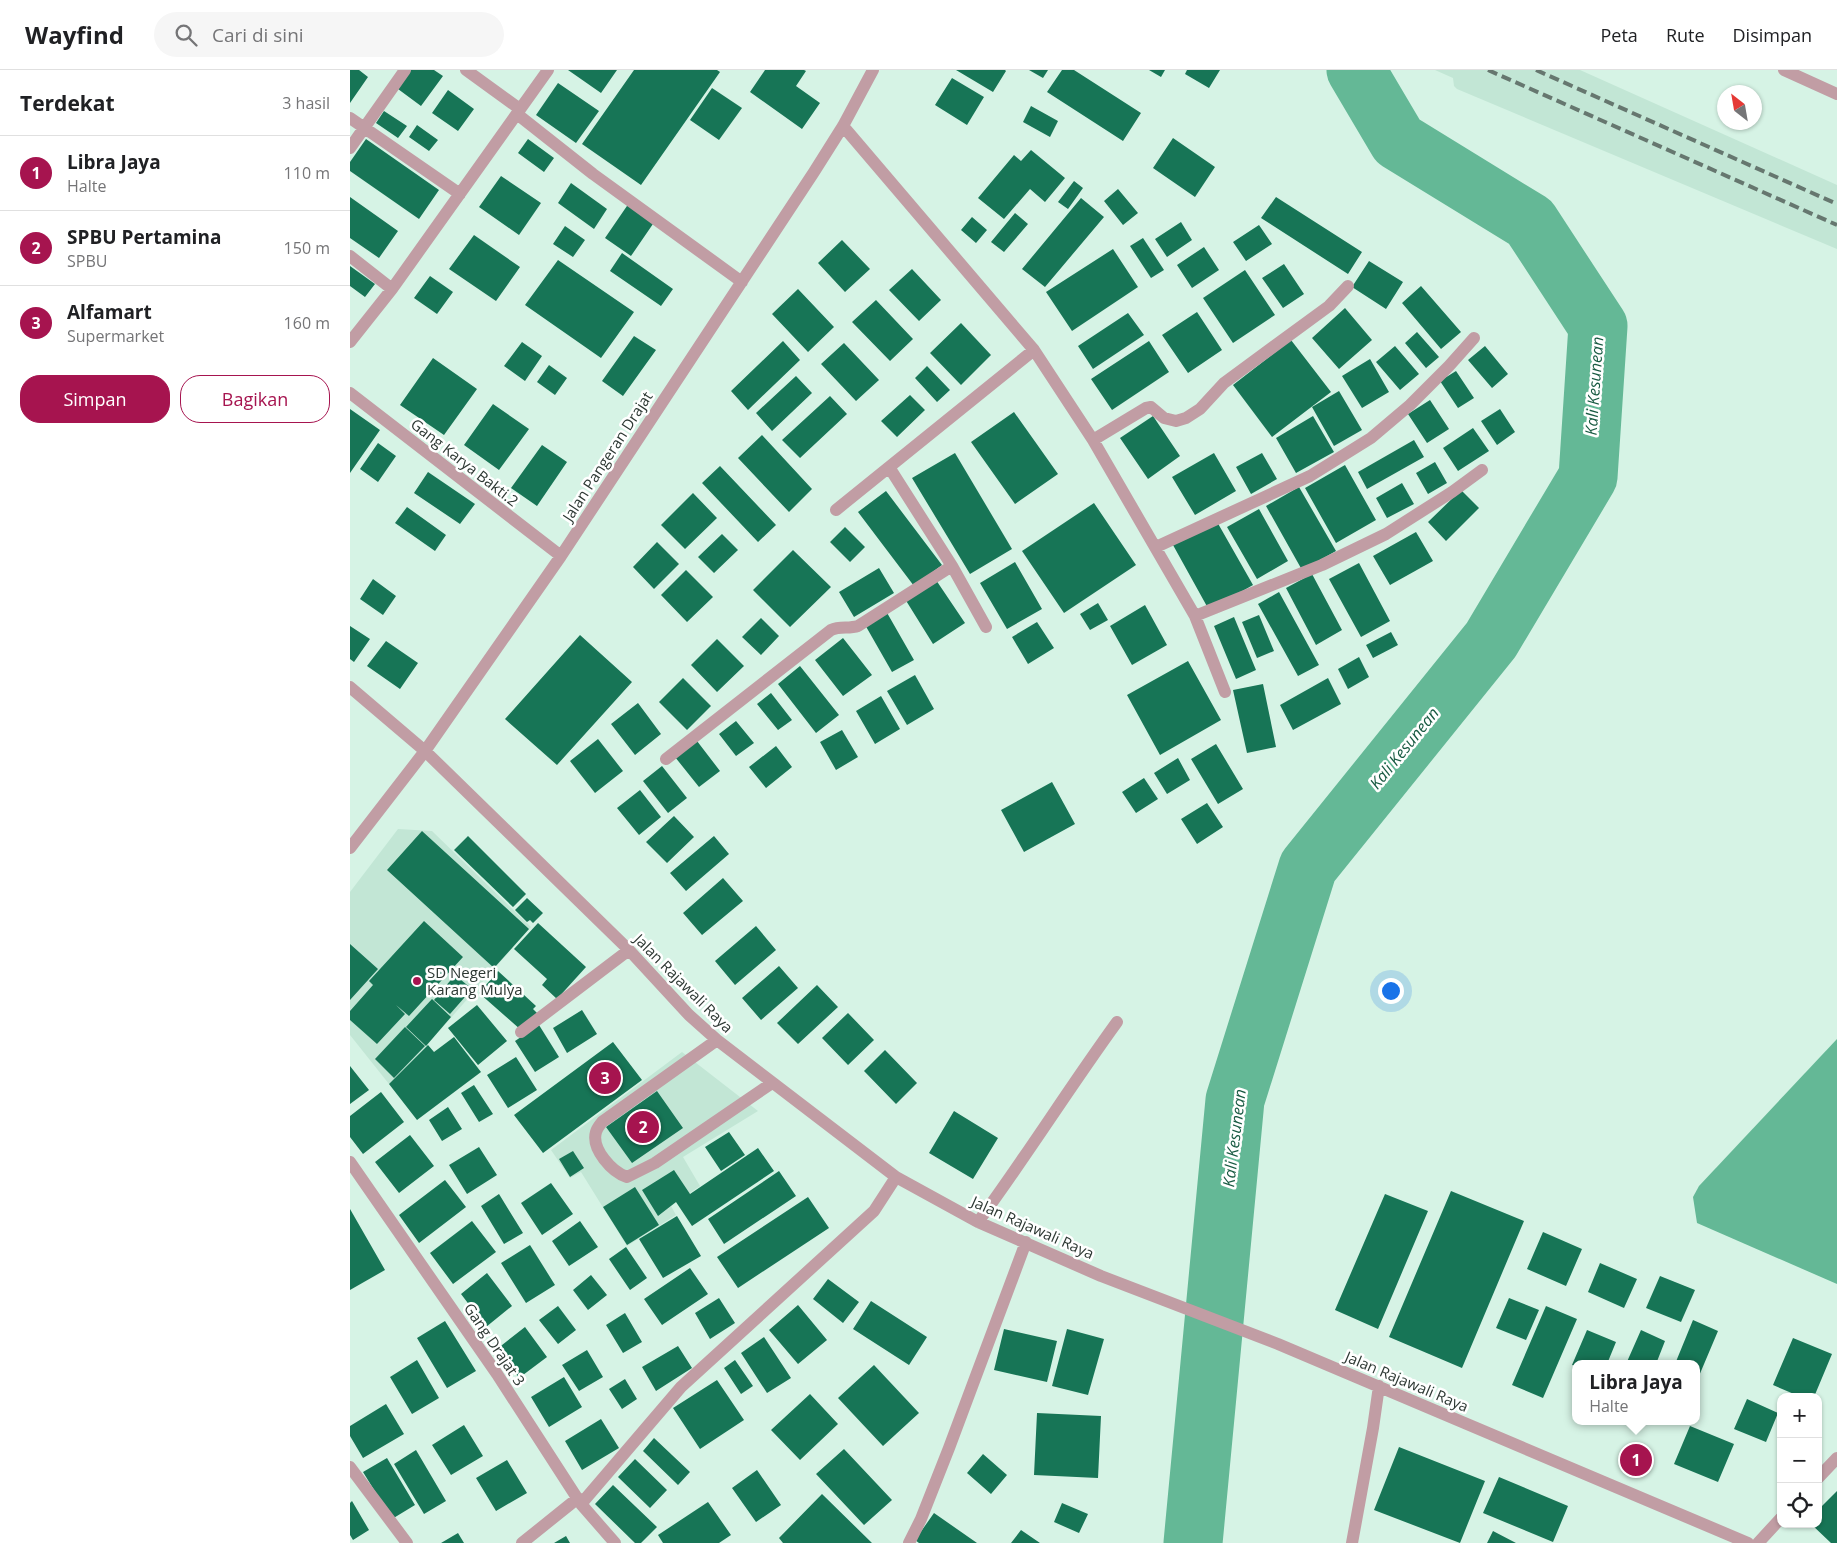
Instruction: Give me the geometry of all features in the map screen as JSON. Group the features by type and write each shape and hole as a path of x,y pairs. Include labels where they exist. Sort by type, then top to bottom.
{"street":[{"path":"350,148 405,70"},
{"path":"466,70 593,174 742,282"},
{"path":"350,342 392,289 548,70"},
{"name":"Jalan Pangeran Drajat","path":"350,848 425,751 561,556 814,172 873,70"},
{"path":"1784,70 1837,94"},
{"path":"350,118 460,194"},
{"path":"842,126 1034,350 1093,440 1196,616 1225,692"},
{"path":"350,256 392,289"},
{"path":"1093,440 1146,408 1152,407 1164,418 1176,421 1186,418 1200,409 1224,383 1329,306 1348,286"},
{"path":"1156,547 1310,476 1370,438 1410,405 1474,338"},
{"path":"836,510 1034,350"},
{"name":"Gang Karya Bakti.2","path":"350,393 561,556"},
{"path":"889,467 952,566 986,627"},
{"path":"1196,616 1322,565 1386,534 1452,492 1482,470"},
{"path":"666,759 831,630 837,627 853,628 858,626 952,566"},
{"name":"Jalan Rajawali Raya","path":"350,687 425,751 629,950 689,1015 717,1040 896,1177 978,1222 1101,1276 1278,1344 1748,1543"},
{"path":"521,1032 629,950"},
{"path":"978,1222 1016,1170 1074,1082 1117,1022"},
{"path":"717,1040 602,1122 596,1130 597,1148 614,1170 627,1177 639,1172 772,1083"},
{"name":"Gang Drajat 3","path":"350,1162 497,1374 580,1501 615,1543"},
{"path":"522,1543 580,1501 681,1387 874,1211 896,1177"},
{"path":"909,1543 921,1519 949,1448 1026,1242"},
{"path":"1352,1543 1379,1386"},
{"path":"1822,1474 1837,1458"},
{"path":"350,1467 407,1543"},
{"path":"1758,1543 1777,1522"}],"shaded area":[{"path":"1435,70 1580,70 1837,185 1837,249 1457,89 1454,86 1453,78"},
{"name":"SD Negeri Karang Mulya","path":"398,829 432,831 531,927 426,1046 389,1084 350,1035 350,892"},
{"path":"1837,1039 1837,1284 1697,1223 1693,1197 1699,1186"},
{"path":"682,1052 758,1111 683,1157 700,1186 671,1206 676,1215 627,1246 581,1172 570,1178 551,1150"}],"building":[{"path":"350,70 359,70 368,77 350,103"},
{"path":"411,70 434,70 443,76 421,106 398,89"},
{"path":"568,70 617,70 601,93"},
{"path":"634,70 717,70 720,72 641,185 582,144"},
{"path":"765,70 806,71 796,86 820,103 802,129 750,92"},
{"path":"956,70 1005,70 1006,71 993,92"},
{"path":"1029,70 1048,70 1043,78"},
{"path":"1062,70 1074,70 1141,113 1123,141 1047,92"},
{"path":"1149,70 1165,70 1161,77"},
{"path":"1187,70 1220,70 1209,88 1185,74"},
{"path":"952,78 984,97 967,125 935,105"},
{"path":"558,83 599,111 576,143 536,115"},
{"path":"712,88 742,108 719,140 690,120"},
{"path":"448,90 474,109 458,131 432,113"},
{"path":"1031,106 1058,121 1050,137 1023,122"},
{"path":"384,111 407,126 398,138 376,123"},
{"path":"417,125 438,140 429,151 409,137"},
{"path":"1173,138 1215,167 1195,197 1153,168"},
{"path":"366,139 439,190 419,219 350,171 350,162"},
{"path":"528,139 554,158 544,172 518,153"},
{"path":"1031,150 1065,178 1045,202 1030,189 1004,219 978,198 1014,155 1021,161"},
{"path":"501,176 541,203 519,235 479,207"},
{"path":"1074,181 1083,188 1068,209 1058,202"},
{"path":"571,183 607,209 594,229 558,203"},
{"path":"1118,189 1138,213 1123,225 1104,201"},
{"path":"350,197 398,231 379,258 350,238"},
{"path":"1276,197 1362,252 1348,274 1261,218"},
{"path":"1081,198 1104,217 1045,287 1022,269"},
{"path":"629,203 655,221 631,256 605,238"},
{"path":"1015,213 1028,224 1004,252 991,242"},
{"path":"972,217 987,230 976,243 961,230"},
{"path":"1181,222 1192,240 1167,257 1155,239"},
{"path":"1259,225 1272,244 1246,261 1233,242"},
{"path":"565,226 585,240 573,257 553,244"},
{"path":"474,235 520,267 496,301 449,269"},
{"path":"1143,238 1164,270 1151,278 1130,246"},
{"path":"842,240 870,269 845,292 818,263"},
{"path":"1204,247 1219,270 1192,288 1177,265"},
{"path":"1113,249 1138,287 1072,331 1046,292"},
{"path":"622,253 673,289 661,306 610,271"},
{"path":"558,260 634,312 601,358 525,305"},
{"path":"1369,261 1403,282 1386,309 1352,287"},
{"path":"1284,264 1304,294 1283,308 1262,278"},
{"path":"350,266 375,284 365,297 350,286"},
{"path":"912,269 941,300 919,321 889,290"},
{"path":"1245,270 1275,315 1233,343 1203,298"},
{"path":"430,276 453,292 437,314 414,298"},
{"path":"1421,286 1461,332 1441,349 1402,303"},
{"path":"798,289 834,327 808,352 772,314"},
{"path":"876,300 913,339 890,361 852,322"},
{"path":"1345,308 1372,340 1339,369 1312,338"},
{"path":"1197,312 1222,350 1188,373 1162,335"},
{"path":"1128,313 1144,335 1093,369 1078,346"},
{"path":"961,323 991,355 961,385 930,353"},
{"path":"1417,332 1439,357 1426,368 1405,343"},
{"path":"634,336 656,350 623,396 602,381"},
{"path":"1291,340 1331,392 1272,437 1233,385"},
{"path":"783,341 800,360 748,410 731,391"},
{"path":"1149,341 1169,372 1112,410 1091,379"},
{"path":"522,342 542,356 525,381 504,366"},
{"path":"844,343 879,380 856,401 821,364"},
{"path":"1395,346 1419,374 1400,390 1376,362"},
{"path":"1485,346 1508,374 1492,388 1468,360"},
{"path":"433,358 477,389 444,435 400,405"},
{"path":"1370,359 1389,392 1362,408 1342,376"},
{"path":"549,365 567,378 555,395 537,382"},
{"path":"927,366 950,390 937,402 915,378"},
{"path":"1456,371 1474,398 1458,408 1440,381"},
{"path":"796,376 812,393 772,431 756,413"},
{"path":"1339,391 1362,430 1334,446 1312,407"},
{"path":"910,395 925,410 897,437 881,421"},
{"path":"830,396 847,414 800,458 782,440"},
{"path":"1430,400 1449,429 1427,443 1408,414"},
{"path":"493,404 529,429 499,470 464,445"},
{"path":"350,409 380,430 350,473"},
{"path":"1500,409 1515,432 1497,445 1481,421"},
{"path":"1014,412 1058,474 1015,504 971,442"},
{"path":"1153,416 1180,456 1148,479 1120,438"},
{"path":"1313,416 1334,452 1296,473 1276,438"},
{"path":"1473,428 1489,451 1458,471 1443,448"},
{"path":"762,435 812,489 789,512 738,458"},
{"path":"1414,440 1424,457 1367,489 1358,472"},
{"path":"378,443 396,456 378,482 360,469"},
{"path":"542,445 567,462 537,506 511,488"},
{"path":"955,453 1012,549 970,574 912,478"},
{"path":"1214,453 1236,491 1195,515 1172,477"},
{"path":"1262,453 1277,479 1251,494 1236,467"},
{"path":"1435,462 1447,483 1428,494 1416,473"},
{"path":"1345,465 1376,520 1336,543 1305,488"},
{"path":"720,466 776,525 758,542 702,483"},
{"path":"428,472 475,504 460,524 414,493"},
{"path":"1402,483 1414,504 1387,518 1376,498"},
{"path":"1299,487 1336,551 1302,570 1266,506"},
{"path":"1461,490 1479,508 1446,541 1428,522"},
{"path":"886,491 942,565 914,586 858,512"},
{"path":"693,493 717,518 685,549 661,525"},
{"path":"1094,503 1136,565 1064,613 1022,551"},
{"path":"407,507 446,535 435,551 395,523"},
{"path":"1259,509 1288,561 1257,579 1227,527"},
{"path":"1216,520 1253,585 1209,610 1173,545"},
{"path":"845,527 865,547 850,562 830,542"},
{"path":"1416,532 1433,561 1390,585 1373,556"},
{"path":"722,534 738,550 714,573 698,557"},
{"path":"657,542 679,564 654,589 633,567"},
{"path":"793,550 831,587 790,627 753,590"},
{"path":"1015,562 1042,609 1007,629 980,583"},
{"path":"1359,563 1390,621 1361,637 1329,579"},
{"path":"879,568 894,593 854,617 839,592"},
{"path":"686,570 713,597 687,622 661,595"},
{"path":"1312,574 1342,630 1316,645 1286,588"},
{"path":"373,579 396,596 383,615 360,599"},
{"path":"936,580 965,623 933,644 905,599"},
{"path":"1279,592 1319,665 1298,676 1258,604"},
{"path":"1098,603 1108,620 1090,630 1080,614"},
{"path":"1145,605 1167,645 1132,665 1110,626"},
{"path":"886,611 914,660 892,672 864,623"},
{"path":"1259,615 1274,651 1257,658 1242,622"},
{"path":"1234,617 1256,670 1236,679 1214,626"},
{"path":"761,618 779,636 761,655 742,637"},
{"path":"1037,622 1054,648 1028,664 1012,637"},
{"path":"350,626 370,639 354,662 350,659"},
{"path":"1391,632 1398,645 1373,658 1366,645"},
{"path":"580,635 632,682 557,765 505,719"},
{"path":"843,638 872,675 843,696 815,660"},
{"path":"717,639 744,666 717,692 691,665"},
{"path":"386,641 418,663 400,689 367,666"},
{"path":"1359,657 1369,677 1348,689 1338,669"},
{"path":"1188,661 1221,720 1160,755 1127,695"},
{"path":"800,666 839,715 816,733 778,684"},
{"path":"915,675 934,709 907,725 887,691"},
{"path":"683,678 711,706 687,730 659,702"},
{"path":"1328,678 1341,704 1293,730 1280,705"},
{"path":"1263,684 1276,747 1247,753 1233,690"},
{"path":"771,693 792,720 778,730 757,704"},
{"path":"881,696 900,729 875,744 856,711"},
{"path":"638,703 661,734 635,755 611,724"},
{"path":"736,721 754,743 736,756 719,734"},
{"path":"842,730 858,757 836,770 820,742"},
{"path":"598,739 623,771 595,793 570,761"},
{"path":"697,741 720,771 699,787 675,757"},
{"path":"1216,744 1243,789 1218,804 1191,759"},
{"path":"776,746 792,767 766,788 749,767"},
{"path":"1178,758 1190,780 1167,794 1154,773"},
{"path":"662,766 687,798 668,813 643,781"},
{"path":"1144,778 1158,799 1136,813 1122,792"},
{"path":"1052,782 1075,824 1024,852 1001,810"},
{"path":"640,790 661,817 639,835 617,808"},
{"path":"1207,803 1223,827 1197,844 1181,819"},
{"path":"674,816 694,837 667,863 646,842"},
{"path":"422,831 529,929 494,968 387,870"},
{"path":"468,836 526,894 513,907 454,850"},
{"path":"714,836 729,854 686,891 670,873"},
{"path":"723,878 743,901 702,935 683,913"},
{"path":"527,898 543,913 533,923 530,920 527,922 515,910"},
{"path":"424,921 463,957 409,1016 396,1005 405,1014 377,1044 350,1020 350,1011 373,985 369,981"},
{"path":"538,923 586,967 557,999 542,985 547,979 514,949"},
{"path":"756,926 776,950 735,985 715,961"},
{"path":"350,944 378,969 350,1000"},
{"path":"779,966 798,988 761,1020 742,998"},
{"path":"498,971 536,1006 533,1009 537,1013 521,1030 479,993"},
{"path":"455,975 472,989 450,1014 434,1000"},
{"path":"817,985 838,1007 798,1044 777,1023"},
{"path":"432,999 451,1017 426,1046 406,1027"},
{"path":"477,1005 507,1041 478,1065 448,1028"},
{"path":"582,1010 597,1034 567,1053 553,1028"},
{"path":"848,1013 874,1040 848,1065 822,1038"},
{"path":"539,1025 559,1057 535,1072 515,1041"},
{"path":"405,1027 425,1046 394,1078 375,1059"},
{"path":"454,1037 481,1072 417,1120 389,1084 428,1045 434,1052"},
{"path":"613,1042 642,1080 543,1153 514,1115"},
{"path":"885,1050 917,1083 896,1104 864,1071"},
{"path":"516,1057 537,1090 508,1108 487,1075"},
{"path":"350,1066 369,1090 350,1104"},
{"path":"474,1085 493,1114 479,1122 461,1093"},
{"path":"657,1091 683,1128 632,1163 606,1127"},
{"path":"381,1092 404,1122 363,1154 350,1137 350,1116"},
{"path":"448,1107 462,1129 442,1141 429,1120"},
{"path":"954,1111 998,1138 973,1179 929,1153"},
{"path":"729,1132 745,1155 721,1171 705,1147"},
{"path":"410,1135 434,1166 399,1193 375,1162"},
{"path":"479,1147 497,1175 467,1194 449,1165"},
{"path":"758,1148 774,1171 692,1226 676,1202 658,1216 642,1190 674,1170 690,1194"},
{"path":"573,1151 584,1168 570,1177 559,1159"},
{"path":"779,1171 796,1196 724,1244 708,1219"},
{"path":"445,1180 466,1207 419,1243 399,1215"},
{"path":"551,1183 573,1214 542,1235 521,1203"},
{"path":"635,1187 659,1225 627,1245 603,1207"},
{"path":"1451,1191 1524,1221 1462,1368 1389,1337"},
{"path":"499,1194 523,1233 504,1244 481,1206"},
{"path":"1385,1194 1428,1211 1378,1329 1335,1310"},
{"path":"808,1197 829,1228 738,1288 717,1257"},
{"path":"350,1209 385,1270 350,1290"},
{"path":"677,1216 701,1256 663,1278 639,1239"},
{"path":"472,1221 496,1252 453,1284 430,1253"},
{"path":"580,1221 598,1247 569,1266 552,1241"},
{"path":"1543,1232 1582,1249 1566,1286 1527,1269"},
{"path":"530,1245 555,1285 526,1303 501,1263"},
{"path":"626,1247 647,1278 630,1290 609,1259"},
{"path":"1600,1263 1637,1279 1624,1308 1588,1292"},
{"path":"690,1268 708,1294 662,1325 644,1299"},
{"path":"487,1273 512,1306 486,1327 461,1294"},
{"path":"591,1275 607,1295 588,1310 573,1290"},
{"path":"1660,1276 1695,1290 1681,1322 1646,1308"},
{"path":"828,1279 859,1302 843,1323 813,1299"},
{"path":"719,1298 735,1323 710,1339 695,1313"},
{"path":"1509,1298 1539,1310 1526,1340 1496,1328"},
{"path":"871,1301 927,1337 909,1365 853,1329"},
{"path":"798,1305 827,1340 798,1364 769,1330"},
{"path":"558,1306 576,1330 558,1344 539,1320"},
{"path":"1546,1306 1577,1319 1543,1398 1512,1385"},
{"path":"625,1313 642,1342 623,1353 606,1325"},
{"path":"1693,1320 1718,1331 1700,1374 1700,1360 1677,1360"},
{"path":"445,1321 476,1371 447,1388 417,1338"},
{"path":"525,1327 547,1357 519,1378 497,1349"},
{"path":"1004,1329 1057,1341 1047,1382 994,1370"},
{"path":"1067,1329 1104,1339 1088,1395 1052,1386"},
{"path":"1587,1330 1616,1342 1609,1360 1574,1360"},
{"path":"1641,1330 1665,1341 1658,1360 1628,1360"},
{"path":"764,1337 791,1378 767,1393 741,1353"},
{"path":"1793,1338 1832,1354 1816,1393 1792,1393 1773,1385"},
{"path":"678,1346 692,1368 656,1391 642,1367"},
{"path":"587,1350 603,1377 579,1391 562,1365"},
{"path":"417,1360 439,1398 412,1414 390,1377"},
{"path":"735,1360 753,1386 741,1394 724,1368"},
{"path":"874,1365 919,1413 883,1446 838,1398"},
{"path":"564,1377 582,1407 549,1427 531,1397"},
{"path":"625,1379 637,1399 622,1409 609,1389"},
{"path":"717,1380 744,1420 700,1449 673,1408"},
{"path":"810,1394 838,1424 800,1460 771,1430"},
{"path":"1747,1399 1777,1413 1766,1442 1734,1429"},
{"path":"386,1404 404,1434 363,1458 350,1436 350,1426"},
{"path":"1037,1413 1101,1416 1098,1478 1034,1475"},
{"path":"601,1419 619,1448 582,1470 565,1441"},
{"path":"464,1425 483,1456 451,1475 432,1445"},
{"path":"1690,1426 1734,1444 1718,1482 1674,1464"},
{"path":"654,1438 690,1472 678,1485 643,1451"},
{"path":"1399,1447 1485,1481 1460,1543 1374,1510"},
{"path":"844,1449 892,1500 864,1525 816,1474"},
{"path":"416,1450 446,1501 424,1514 394,1464"},
{"path":"983,1454 1007,1475 991,1494 967,1473"},
{"path":"387,1458 415,1505 392,1519 363,1472"},
{"path":"635,1459 667,1490 650,1508 618,1477"},
{"path":"507,1460 527,1493 496,1511 476,1478"},
{"path":"757,1470 781,1505 756,1522 732,1488"},
{"path":"1499,1477 1568,1506 1553,1542 1483,1513"},
{"path":"613,1485 657,1527 641,1543 635,1543 595,1504"},
{"path":"1837,1491 1837,1543 1831,1543 1815,1528 1822,1528 1822,1506"},
{"path":"822,1494 872,1543 783,1543 779,1538"},
{"path":"352,1501 369,1530 353,1540 350,1535 350,1503"},
{"path":"708,1502 731,1535 719,1543 663,1543 658,1535"},
{"path":"1062,1503 1088,1514 1079,1533 1054,1522"},
{"path":"934,1513 977,1543 919,1543 915,1540"},
{"path":"1021,1530 1040,1543 1011,1543"},
{"path":"1493,1531 1516,1543 1487,1543"},
{"path":"458,1533 464,1543 441,1543"},
{"path":"566,1536 570,1543 554,1543"}],"waterway":[{"name":"Kali Kesunean","path":"1193,1543 1235,1100 1308,867 1491,640 1588,477 1598,326 1530,222 1398,141 1356,70"}],"railway":[{"path":"1488,70 1837,225"},
{"path":"1536,70 1837,204"}],"place":[{"name":"SD Negeri Karang Mulya","path":"417,981"},
{"name":"Alfamart","path":"605,1078"},
{"name":"SPBU Pertamina","path":"643,1127"},
{"name":"Libra Jaya","path":"1636,1460"}]}
